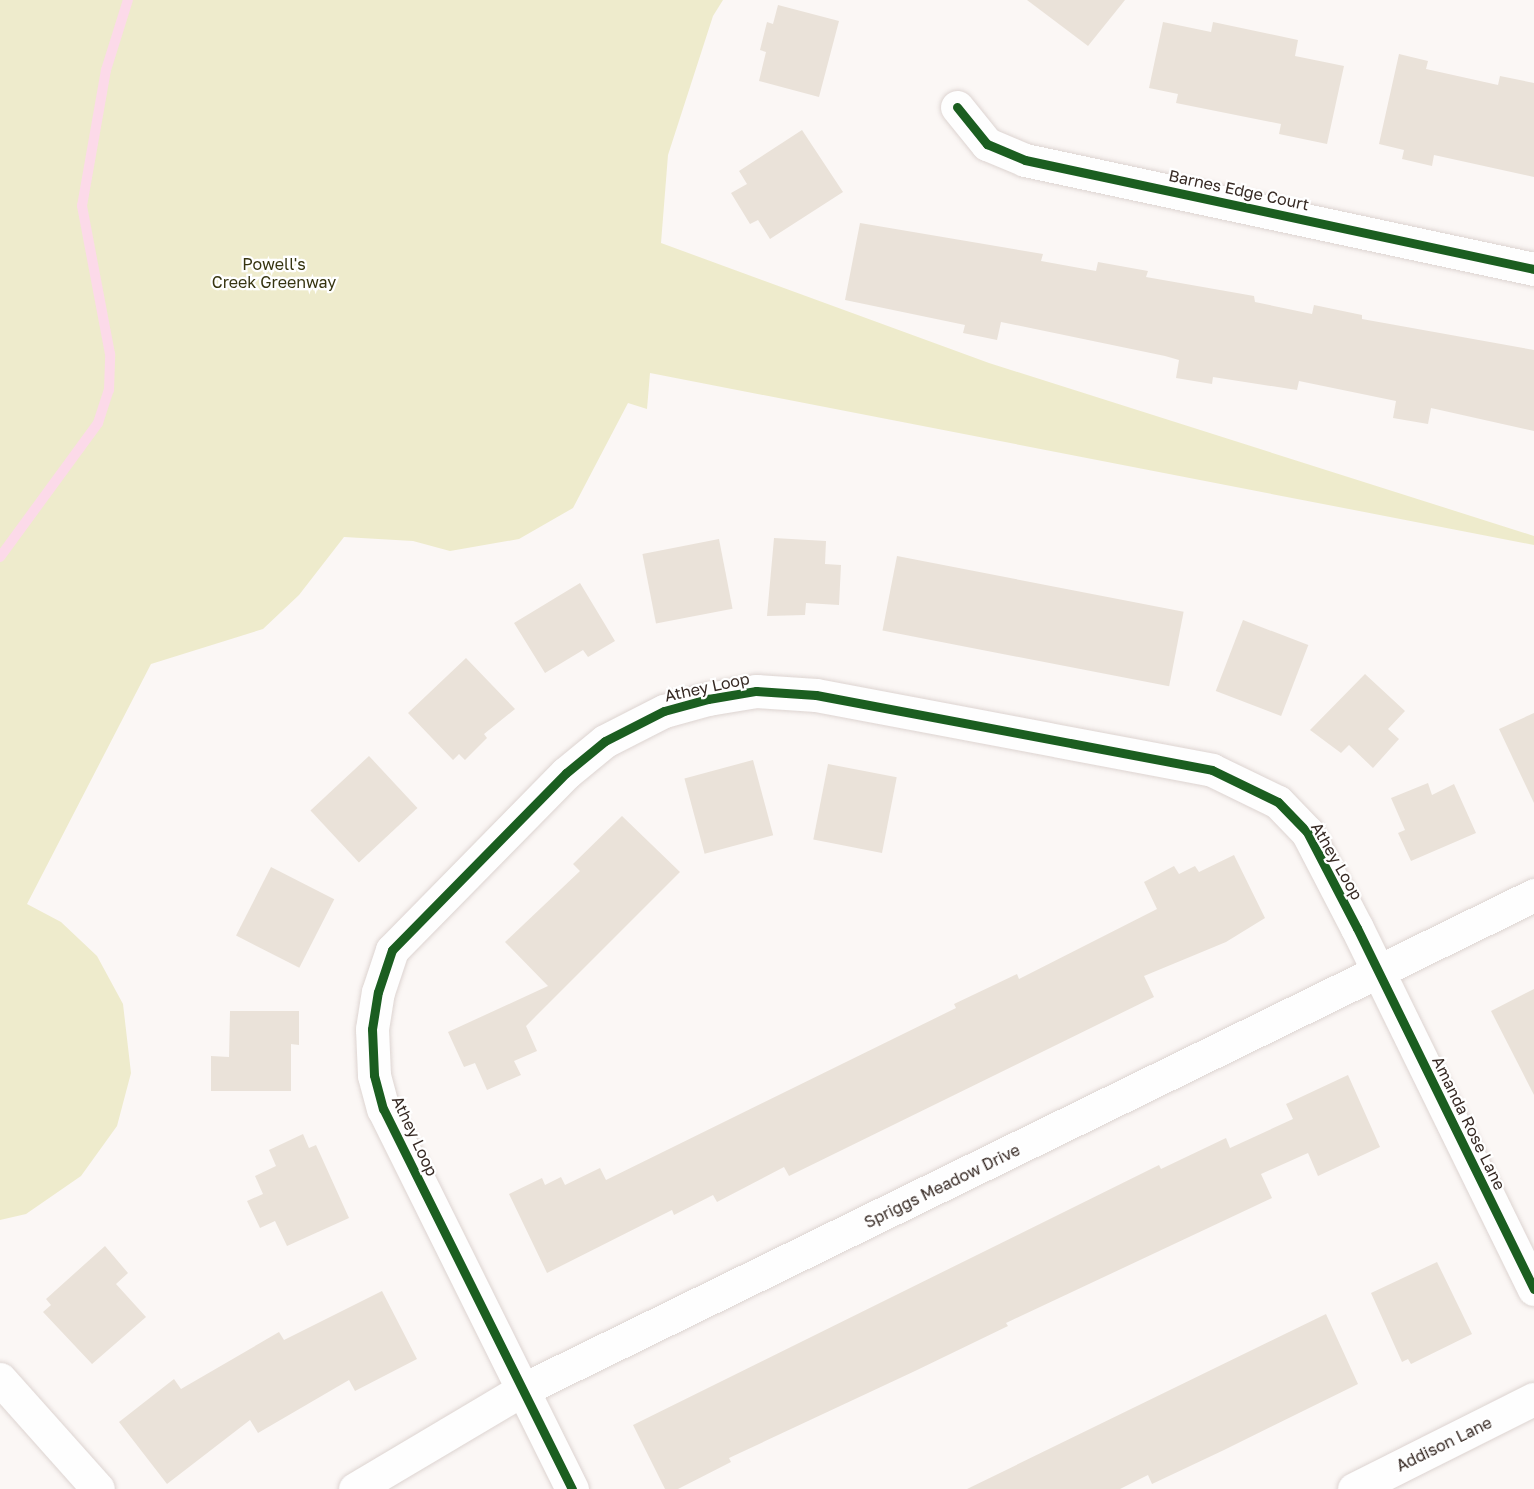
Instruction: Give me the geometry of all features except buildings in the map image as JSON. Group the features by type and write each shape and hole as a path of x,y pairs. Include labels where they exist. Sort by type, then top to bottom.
{"street":[{"name":"Barnes Edge Court","path":"957,107 987,144 1025,159 1534,269"},
{"name":"Athey Loop","path":"572,1489 383,1109 374,1075 372,1029 378,992 392,950 435,903 605,741 664,711 756,691 816,695 1212,770 1278,802 1307,832 1377,970"},
{"name":"Spriggs Meadow Drive","path":"356,1489 522,1390 1534,895"},
{"name":"Amanda Rose Lane","path":"1377,970 1534,1289"},
{"path":"0,1379 98,1489"},
{"name":"Addison Lane","path":"1354,1489 1534,1400"}],"green space":[{"name":"Powell's Creek Greenway","path":"0,0 723,0 713,16 668,155 661,243 989,363 1534,536 1534,545 650,373 647,409 628,403 573,508 519,539 450,551 413,541 344,537 299,595 263,629 151,664 27,904 61,922 97,956 123,1004 131,1073 117,1126 81,1176 26,1214 0,1220"}],"waterway":[{"path":"0,557 98,423 109,390 110,354 82,206 106,70 128,0"}],"cycle path":[{"path":"957,107 987,144 1025,160 1534,269"},
{"path":"572,1489 383,1109 374,1075 372,1029 378,992 392,950 566,773 605,741 664,711 708,699 756,691 816,695 1212,770 1278,802 1307,832 1357,928 1534,1289"}]}
